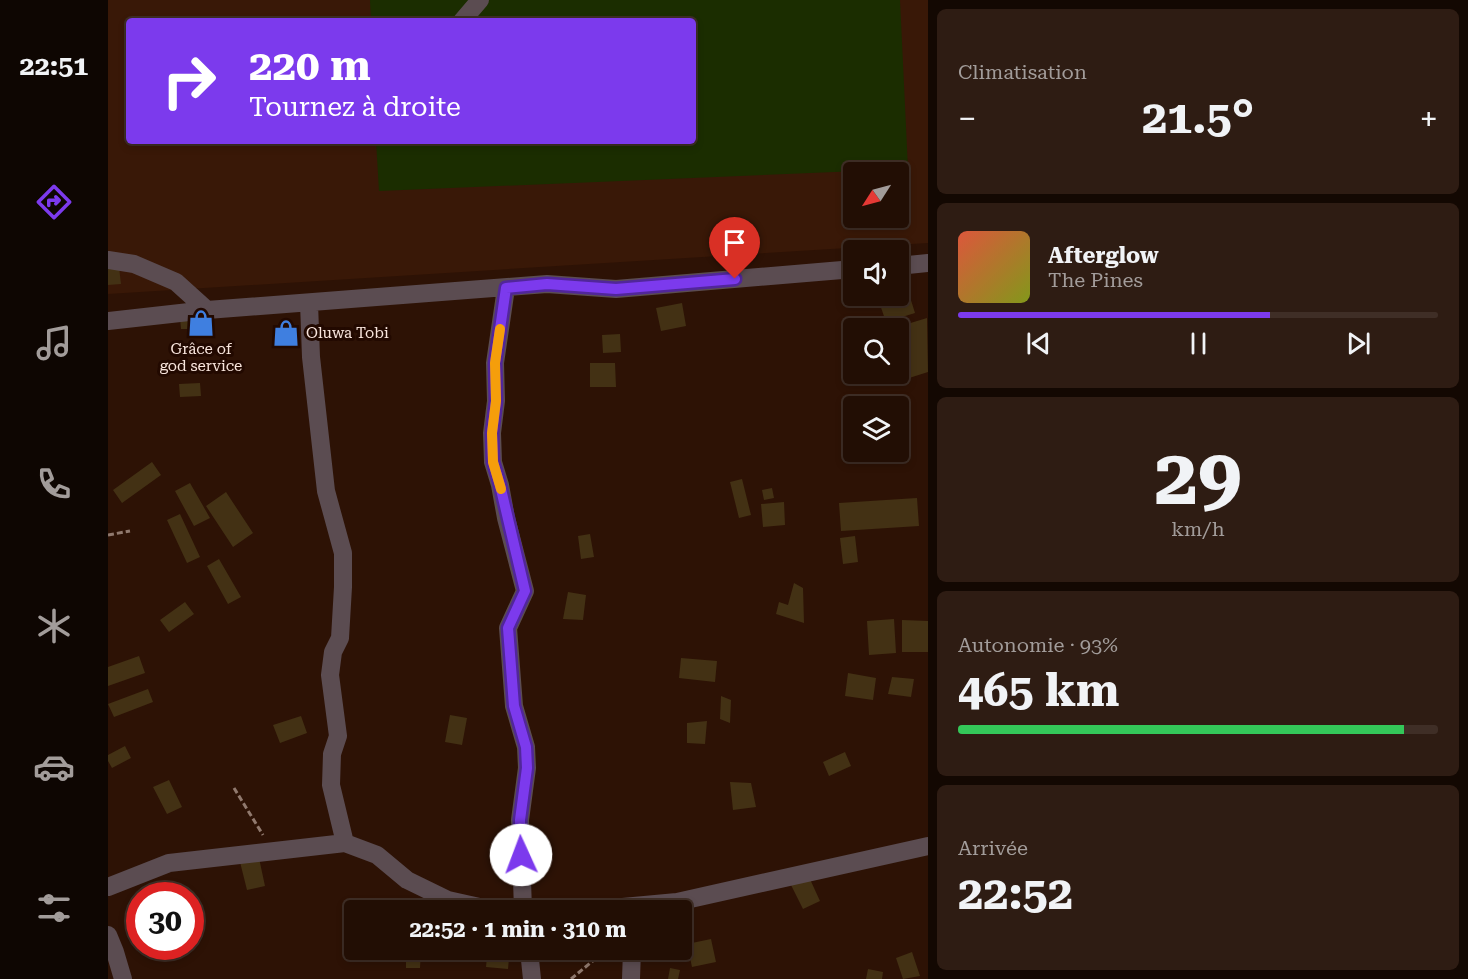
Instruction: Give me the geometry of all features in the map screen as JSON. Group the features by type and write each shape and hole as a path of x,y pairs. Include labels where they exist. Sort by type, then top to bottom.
{"street":[{"path":"465,18 480,0"},
{"path":"108,260 134,264 176,282 207,310"},
{"path":"909,265 928,263"},
{"path":"108,321 207,310 547,284 616,289 843,270"},
{"path":"506,288 495,363 496,401 492,433 493,462 525,591 508,628 514,706 526,747 527,768 520,820 523,900"},
{"path":"309,303 311,357 326,491 343,553 344,587 340,638 333,652 330,675 338,736 332,754 331,785 345,843"},
{"path":"108,887 169,863 345,843 377,855 407,880 448,900"},
{"path":"686,900 928,846"},
{"path":"108,935 123,979"},
{"path":"530,960 532,979"},
{"path":"631,979 632,960"}],"path":[{"path":"108,535 130,531"},
{"path":"234,788 273,852"},
{"path":"571,979 594,960"}],"shaded area":[{"path":"108,0 928,0 928,243 909,244 909,240 843,240 843,248 108,294"}],"green space":[{"path":"370,0 900,0 908,162 843,162 843,172 379,191 376,144 696,144 696,18 371,18"}],"building":[{"path":"119,267 121,284 108,285 108,268"},
{"path":"909,294 915,313 899,318 885,318 880,306 909,306"},
{"path":"682,303 686,326 661,331 656,308"},
{"path":"204,317 204,329 181,329 180,318"},
{"path":"927,318 928,372 909,378 909,323"},
{"path":"620,334 621,352 603,353 602,335"},
{"path":"590,363 615,363 616,387 590,387"},
{"path":"200,383 201,396 180,397 179,384"},
{"path":"152,462 161,475 122,503 113,490"},
{"path":"742,479 751,515 739,518 730,482"},
{"path":"190,483 210,518 194,526 175,491"},
{"path":"772,488 774,498 764,500 762,490"},
{"path":"226,492 253,533 233,547 206,506"},
{"path":"917,498 919,526 841,531 839,503"},
{"path":"784,502 785,525 763,527 761,504"},
{"path":"180,514 200,557 187,563 167,520"},
{"path":"590,534 594,557 581,559 578,536"},
{"path":"855,536 858,562 843,564 840,538"},
{"path":"219,559 241,597 228,604 207,566"},
{"path":"794,583 803,588 804,623 776,614 779,602 788,605"},
{"path":"568,592 586,595 583,620 563,619"},
{"path":"185,602 194,614 169,632 160,620"},
{"path":"894,619 896,653 869,655 867,621"},
{"path":"902,620 928,621 928,652 902,652"},
{"path":"139,656 145,673 108,686 108,667"},
{"path":"681,658 717,661 715,682 679,678"},
{"path":"848,673 876,678 873,700 845,696"},
{"path":"892,677 914,679 911,697 888,694"},
{"path":"148,689 153,702 114,717 108,704"},
{"path":"721,696 731,700 730,723 720,719"},
{"path":"450,715 467,718 462,745 445,742"},
{"path":"301,716 307,733 280,743 273,725"},
{"path":"707,721 705,744 687,743 687,723"},
{"path":"125,746 131,758 112,768 108,755"},
{"path":"845,752 851,766 829,776 823,762"},
{"path":"169,780 182,807 167,814 153,787"},
{"path":"730,782 751,783 756,807 733,810"},
{"path":"259,858 265,886 247,890 240,862"},
{"path":"809,877 820,901 803,909 791,885"},
{"path":"711,939 716,962 692,967 692,943"},
{"path":"912,952 920,976 903,979 896,958"},
{"path":"406,960 420,960 420,968 406,968"},
{"path":"487,960 509,960 508,969 486,967"},
{"path":"670,968 680,970 678,979 668,979"},
{"path":"868,969 883,972 882,979 866,979"}],"slow traffic":[{"path":"500,329 495,363 496,401 492,433 493,462 501,489"}],"place":[{"name":"Grâce of god service","path":"201,323"},
{"name":"Oluwa Tobi","path":"286,333"}],"route":[{"path":"521,855 520,820 527,768 526,747 514,706 508,628 525,591 493,462 492,433 496,401 495,363 506,288 547,284 616,289 735,279"}]}
